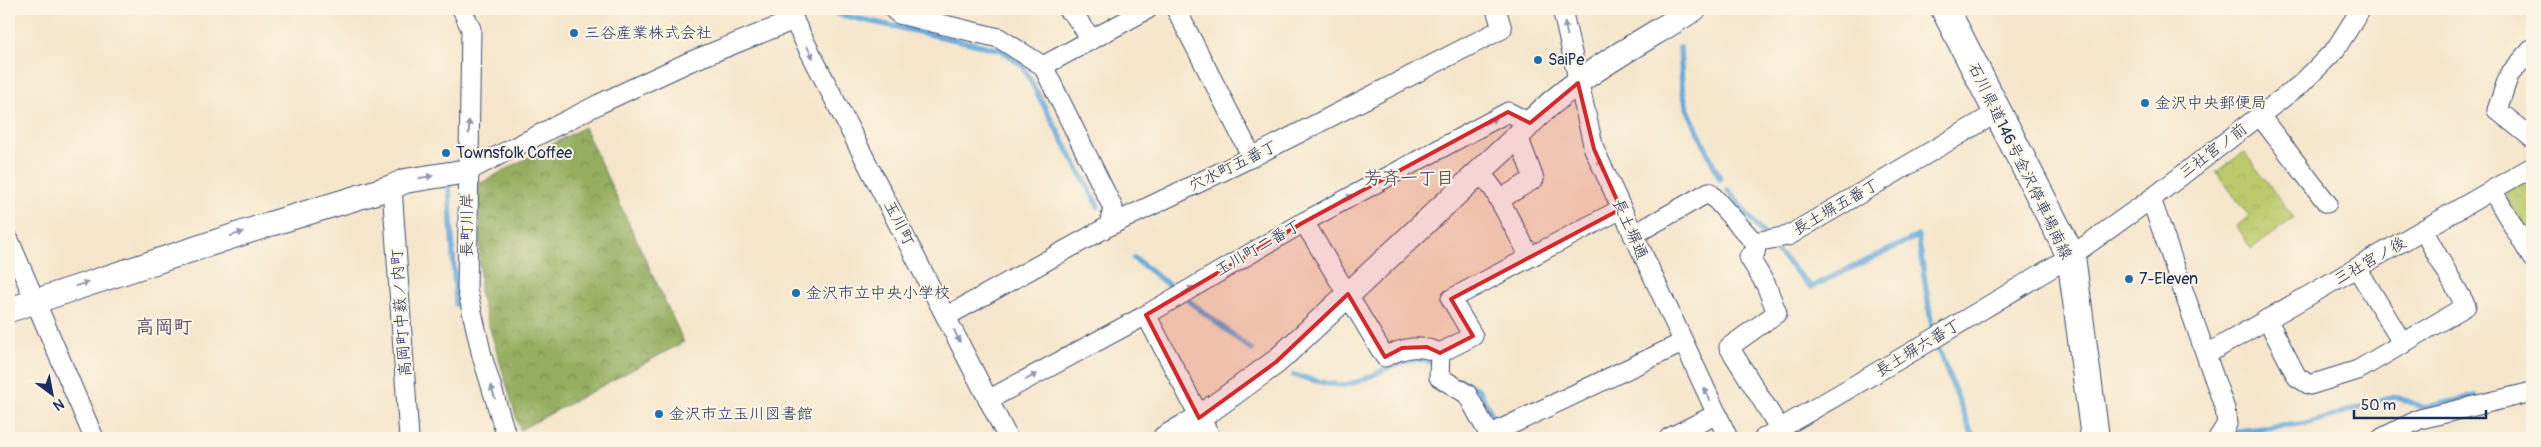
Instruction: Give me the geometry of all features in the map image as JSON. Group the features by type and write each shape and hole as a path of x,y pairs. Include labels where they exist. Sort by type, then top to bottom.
{"main road":[{"name":"石川県道146号金沢停車場南線","path":"1945,9 2070,256 2095,438"}],"street":[{"name":"長町川岸","path":"462,9 471,30 467,289 482,356 507,438"},
{"path":"894,9 899,14 998,38 1043,66 1112,208 1108,226"},
{"path":"1067,9 1073,13 1092,40"},
{"path":"1043,66 1148,9"},
{"path":"1176,9 1252,157"},
{"name":"穴水町五番丁","path":"947,316 1108,226 1252,157 1502,29 1496,9"},
{"name":"長土塀通","path":"1562,9 1594,149 1728,438"},
{"path":"1165,438 1199,418 1276,362 1524,130 1578,83 1694,9"},
{"name":"三社宮ノ前","path":"2070,256 2151,199 2301,84 2335,50 2361,9"},
{"path":"9,310 270,224 392,187 405,181 468,171 599,104 791,15"},
{"name":"玉川町","path":"791,15 1008,438"},
{"path":"2532,49 2509,75 2497,110 2532,138"},
{"name":"玉川町二番丁","path":"988,400 1146,315 1304,222 1508,112 1524,130"},
{"name":"長土塀五番丁","path":"1757,241 1788,236 1996,113"},
{"path":"2260,116 2327,203"},
{"path":"1500,200 1534,179 1524,130"},
{"name":"三社宮ノ後","path":"2207,354 2532,167"},
{"path":"1480,172 1500,200 1530,257"},
{"name":"高岡町中薮ノ内町","path":"392,187 409,438"},
{"path":"2492,190 2532,258"},
{"path":"1633,235 1709,192 1754,242 1757,241 1755,252 1749,257 1766,285 1777,313 1729,347 1772,434"},
{"path":"2151,199 2225,409 2227,424 2218,438"},
{"path":"1440,361 1473,336 1451,299 1621,209"},
{"path":"1304,222 1385,357 1402,348 1427,347 1440,361 1439,377 1467,394 1490,437 1682,342"},
{"path":"2267,320 2297,377 2310,384 2358,370 2466,306 2423,230"},
{"path":"9,240 94,438"},
{"name":"長土塀六番丁","path":"1772,434 2070,256"},
{"path":"2357,268 2403,344"},
{"path":"1146,315 1211,438"},
{"path":"2382,438 2420,419 2532,392"},
{"path":"1669,438 1717,414"}],"highlighted area":[{"path":"1578,83 1594,149 1621,209 1451,299 1473,336 1440,353 1427,347 1402,348 1385,357 1348,294 1276,362 1199,418 1146,315 1304,222 1508,112 1530,123"}],"green space":[{"path":"584,127 684,342 520,430 480,295 479,184"},
{"path":"2244,152 2294,218 2251,249 2237,226 2249,216 2216,172"},
{"path":"2532,174 2532,241 2506,197 2507,188"}],"waterway":[{"path":"837,14 1002,50 1022,65 1098,206"},
{"path":"1680,47 1682,88 1687,108 1720,179"},
{"path":"449,186 456,304"},
{"path":"1728,190 1763,234"},
{"path":"1772,246 1811,287 1918,236 1933,334"},
{"path":"1134,258 1175,290"},
{"path":"1189,301 1252,350"},
{"path":"1937,345 1971,432 1976,438"},
{"path":"1294,375 1325,383 1343,385 1367,378 1402,362 1424,360 1436,365"},
{"path":"1461,380 1479,390 1495,421"},
{"path":"2238,431 2310,423 2389,398 2399,397 2423,408 2476,396"}],"place":[{"name":"三谷産業株式会社","path":"574,33"},
{"name":"SaiPe","path":"1538,60"},
{"name":"金沢中央郵便局","path":"2145,103"},
{"name":"Townsfolk Coffee","path":"446,153"},
{"name":"7-Eleven","path":"2129,279"},
{"name":"金沢市立中央小学校","path":"796,293"},
{"name":"金沢市立玉川図書館","path":"659,414"}],"district":[{"name":"芳斉一丁目","path":"1409,178"},
{"name":"高岡町","path":"164,327"}]}
